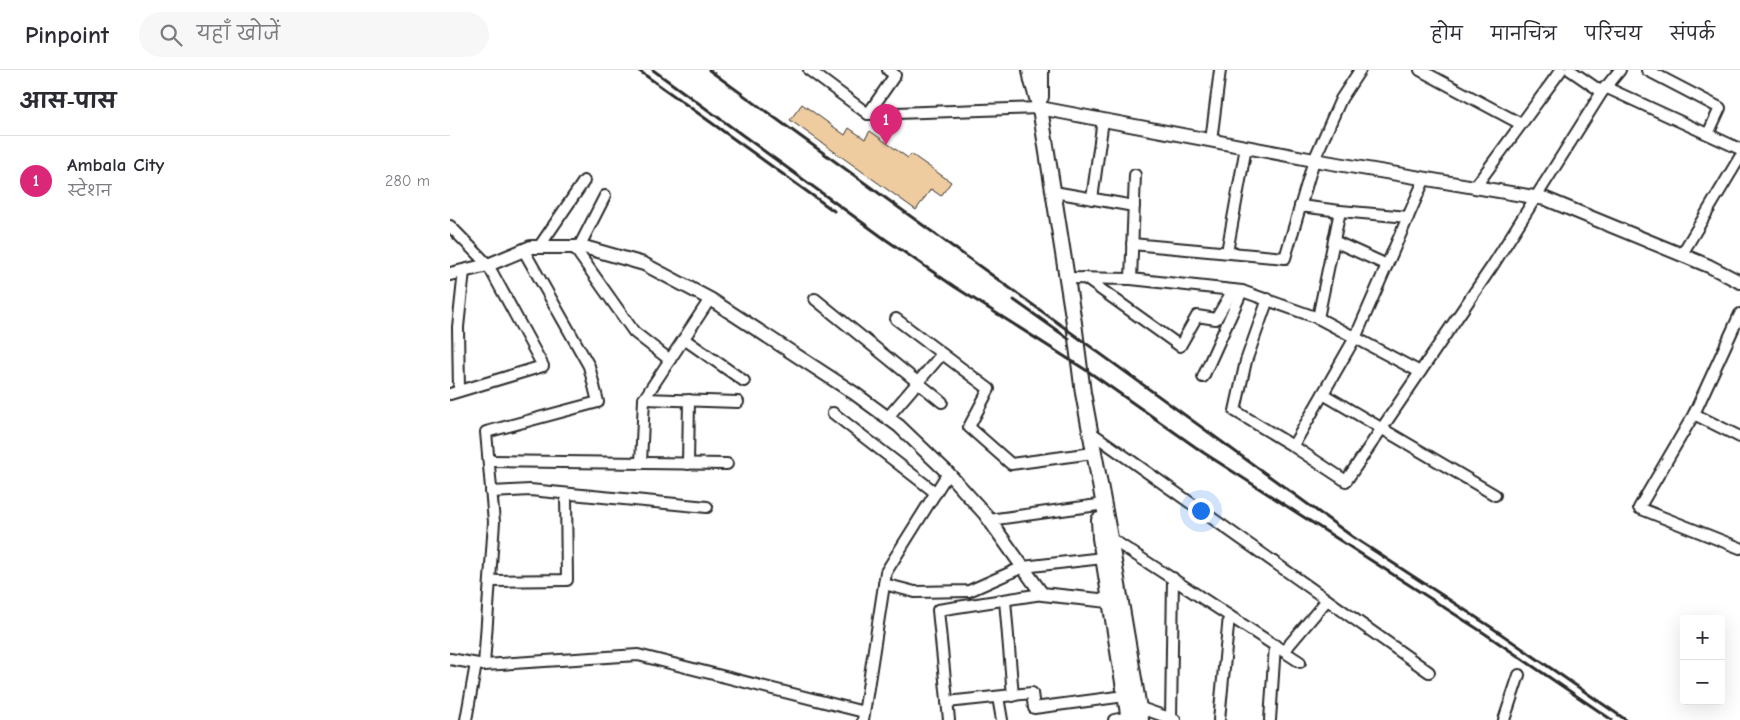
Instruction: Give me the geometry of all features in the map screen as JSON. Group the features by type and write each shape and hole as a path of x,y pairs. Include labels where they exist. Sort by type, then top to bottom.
{"main road":[{"path":"1030,70 1040,108 1083,393 1110,538 1125,696 1134,716"},
{"path":"1040,108 1041,70"},
{"path":"1094,456 1103,558 1116,602 1134,716"}],"street":[{"path":"809,70 868,114 1040,108 1314,160 1546,199 1682,254 1740,282"},
{"path":"868,114 894,74 888,70"},
{"path":"1211,140 1220,70"},
{"path":"1132,244 1284,258 1314,160 1341,99 1360,70"},
{"path":"1420,70 1521,124"},
{"path":"1475,187 1561,70"},
{"path":"1570,70 1604,89 1740,149"},
{"path":"1268,299 1246,361 1235,411 1346,481 1493,265 1604,89 1620,70"},
{"path":"1647,70 1720,108 1708,134"},
{"path":"1092,199 1103,120"},
{"path":"1227,252 1246,147"},
{"path":"1682,254 1740,157"},
{"path":"1131,279 1135,175"},
{"path":"1293,446 1356,336 1424,178"},
{"path":"540,247 584,181"},
{"path":"1054,192 1134,206"},
{"path":"576,247 605,196"},
{"path":"1300,206 1408,217"},
{"path":"1318,318 1340,211"},
{"path":"450,226 488,265 543,366 454,393 464,271"},
{"path":"1334,241 1387,265"},
{"path":"450,274 488,265 532,247 584,247 644,264 710,299 854,392 899,426 948,473 989,520 1042,594"},
{"path":"576,247 634,332 670,360"},
{"path":"466,720 480,665 490,581 494,522 486,432 598,402 589,366 524,251"},
{"path":"1067,278 1131,279 1237,290 1268,299 1318,318 1356,336 1420,372"},
{"path":"1085,278 1180,346 1197,316 1216,319 1237,290"},
{"path":"1203,377 1237,290"},
{"path":"641,463 644,398 710,299"},
{"path":"815,299 942,402"},
{"path":"1740,314 1694,414 1639,508 1740,548"},
{"path":"896,319 989,389 969,427 1011,464 1094,456"},
{"path":"684,339 744,381"},
{"path":"888,417 942,354"},
{"path":"1323,394 1495,494"},
{"path":"644,398 738,402"},
{"path":"688,464 689,400"},
{"path":"833,413 936,493"},
{"path":"1694,414 1740,437"},
{"path":"1090,431 1429,672"},
{"path":"489,461 727,464"},
{"path":"450,659 480,665 638,655 863,716 886,572 948,473"},
{"path":"491,492 530,490 707,507"},
{"path":"490,581 567,580 566,494"},
{"path":"989,520 1098,505"},
{"path":"1110,538 1300,662"},
{"path":"884,584 916,592 969,591 1023,567 1103,558"},
{"path":"1114,720 1134,716 1173,719 1172,578"},
{"path":"949,720 938,610 1042,594 1116,602"},
{"path":"1005,600 1013,696"},
{"path":"1284,651 1328,600"},
{"path":"1219,720 1229,616"},
{"path":"1270,720 1275,645"},
{"path":"1504,720 1519,675"},
{"path":"947,702 1032,694 1034,708 1125,696"},
{"path":"998,697 1002,720"}],"building":[{"path":"802,104 845,135 849,128 865,139 870,131 908,158 911,154 951,182 941,196 931,189 916,210 790,120"}],"railway":[{"path":"638,70 834,211"},
{"path":"653,70 885,239 955,287 1089,372 1204,453 1484,633 1612,720"},
{"path":"709,70 1353,537 1491,627 1626,720"},
{"path":"1014,300 1069,339"}],"place":[{"name":"Ambala City","path":"886,145"}]}
